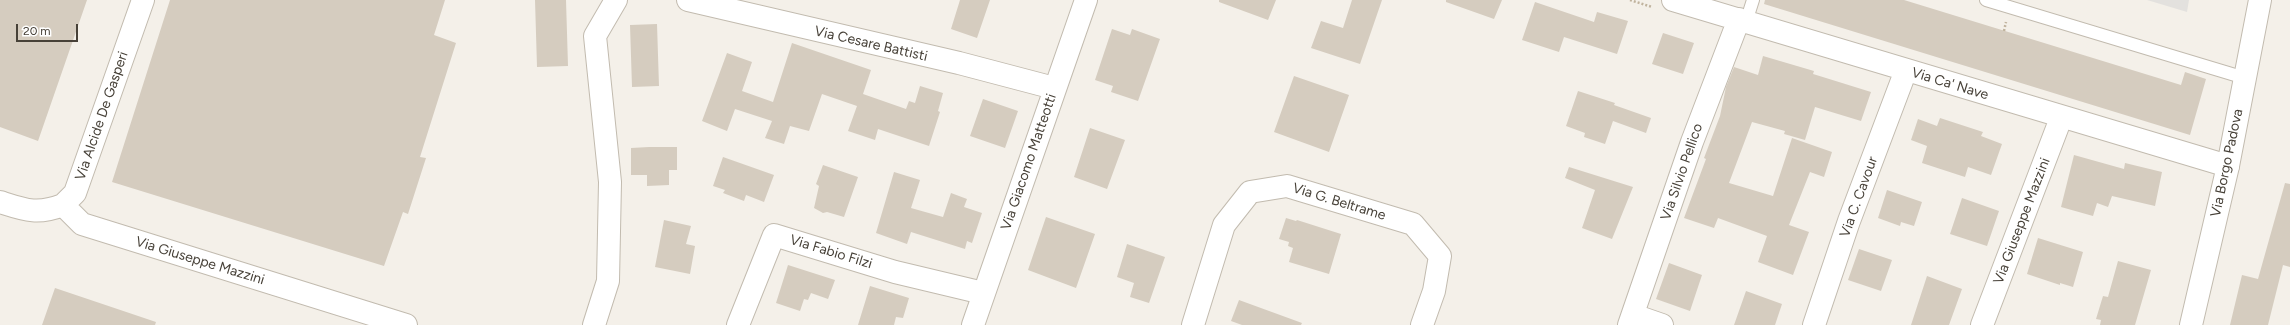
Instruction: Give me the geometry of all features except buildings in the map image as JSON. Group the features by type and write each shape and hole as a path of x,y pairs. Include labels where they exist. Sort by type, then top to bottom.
{"street":[{"name":"Via Alcide De Gasperi","path":"63,206 75,192 143,0"},
{"path":"594,325 608,281 610,182 595,36 616,0"},
{"name":"Via Cesare Battisti","path":"688,0 787,25 959,63 1054,88"},
{"name":"Via Giacomo Matteotti","path":"973,325 1054,88 1086,0"},
{"name":"Via Ca' Nave","path":"1673,0 2061,118 2228,166"},
{"name":"Via Borgo Padova","path":"2191,325 2228,166 2260,0"},
{"name":"Via Silvio Pellico","path":"1631,320 1692,142 1742,21"},
{"name":"Via C. Cavour","path":"1814,325 1849,221 1906,70"},
{"name":"Via Giuseppe Mazzini","path":"1982,325 2061,118"},
{"name":"Via G. Beltrame","path":"1193,325 1224,225 1250,192 1287,186 1413,224 1440,256 1434,291 1422,325"},
{"path":"0,202 31,212 47,211 63,206"},
{"name":"Via Giuseppe Mazzini","path":"63,206 82,224 406,325"},
{"name":"Via Fabio Filzi","path":"738,325 774,234 895,272 983,293"},
{"path":"1631,320 1662,325"}],"lane":[{"path":"1742,21 1753,0"},
{"path":"1986,0 2245,78"}],"shaded area":[{"path":"2147,0 2189,0 2187,12"}]}
